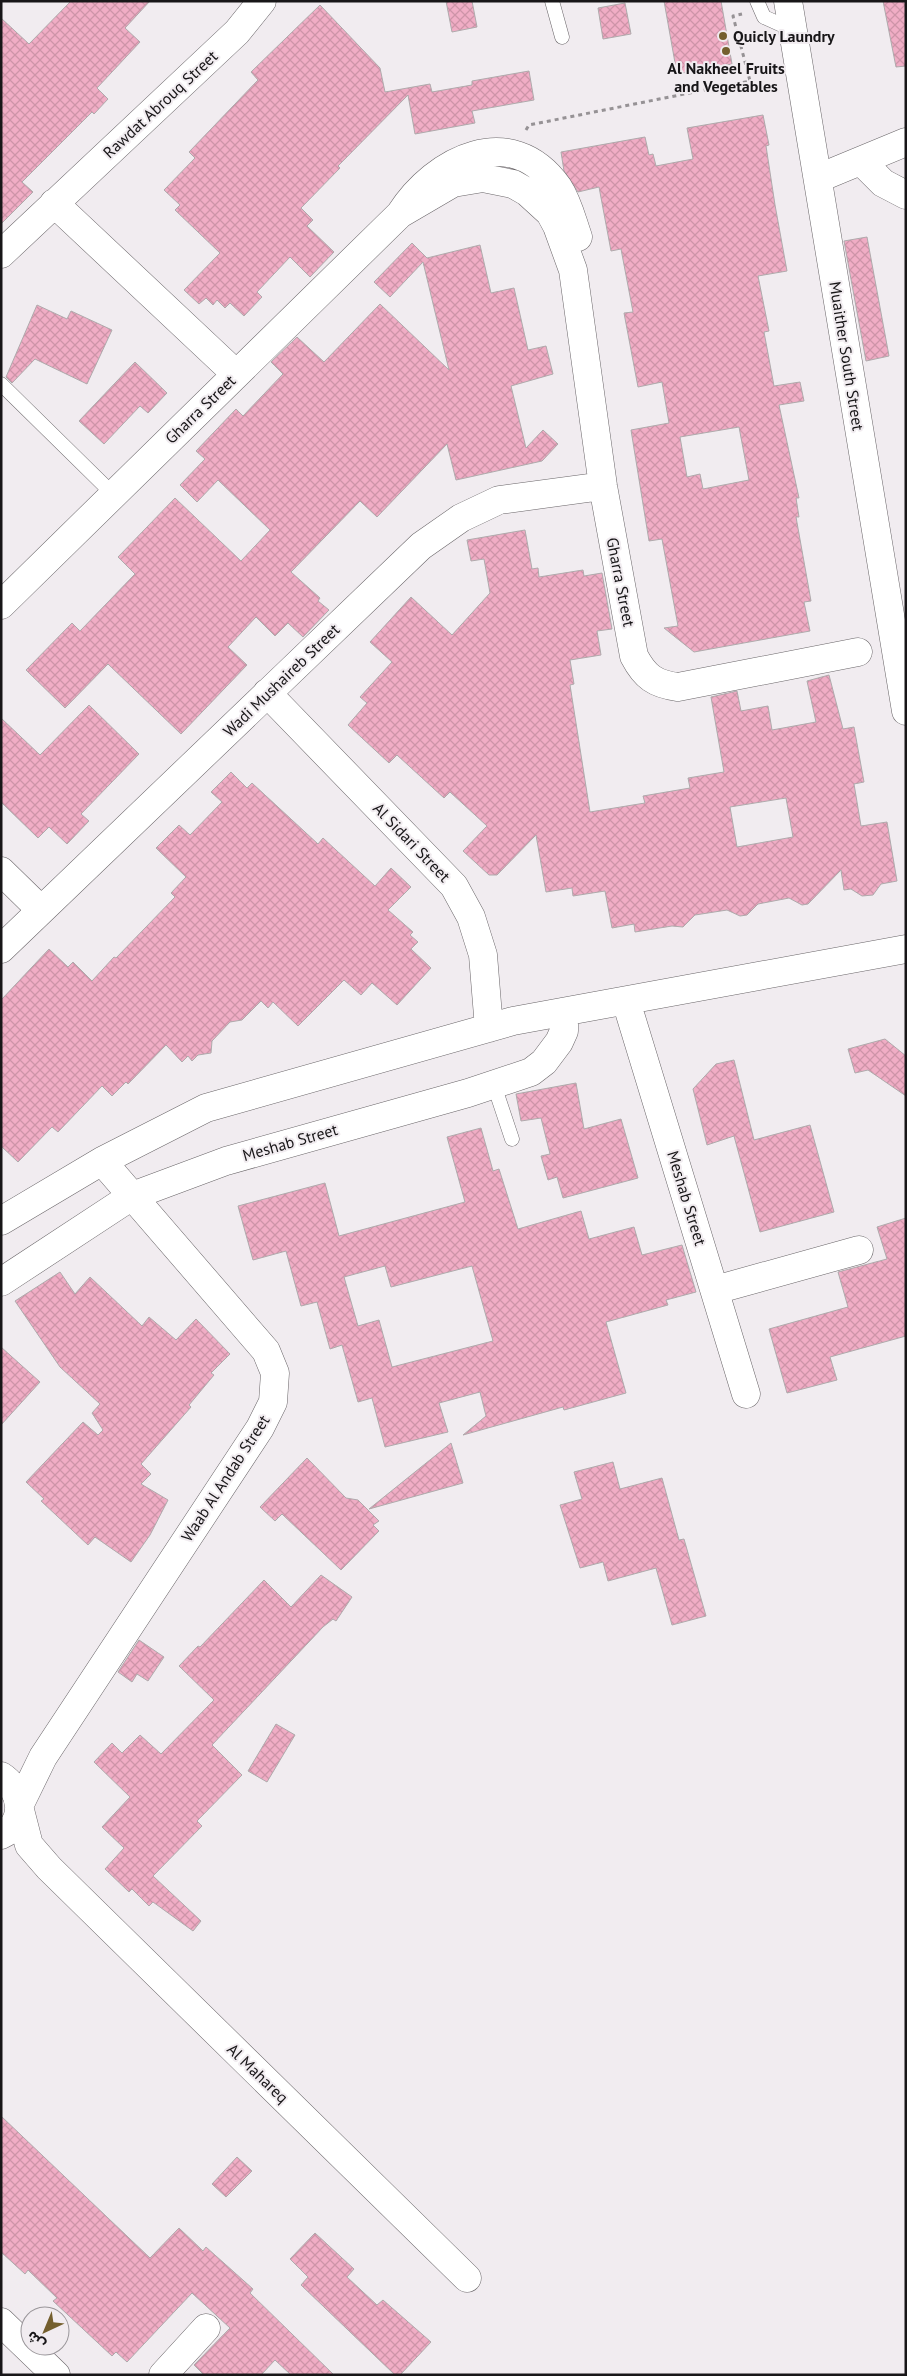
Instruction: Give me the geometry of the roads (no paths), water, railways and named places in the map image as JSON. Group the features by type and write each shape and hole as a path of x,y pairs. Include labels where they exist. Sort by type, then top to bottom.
{"street":[{"name":"Rawdat Abrouq Street","path":"1,254 237,32 262,1"},
{"name":"Muaither South Street","path":"788,1 904,696"},
{"path":"818,178 906,142"},
{"name":"Gharra Street","path":"1,605 400,214 421,187 453,162 480,153 510,154 524,159 542,171 558,187 579,238 579,254 573,270"},
{"path":"861,161 882,183 906,195"},
{"name":"Gharra Street","path":"400,214 453,183 483,178 513,184 539,201 550,213 557,226 573,270 603,486 634,656 641,669 651,680 678,687 858,652"},
{"path":"54,203 236,374"},
{"name":"Wadi Mushaireb Street","path":"1,948 421,546 461,518 499,500 603,486"},
{"name":"Al Sidari Street","path":"267,693 454,886 471,917 483,955 489,1028"},
{"path":"1,870 41,910"},
{"path":"1,1221 102,1161 206,1108 489,1028 564,1012 906,949"},
{"name":"Meshab Street","path":"626,1001 746,1394"},
{"name":"Meshab Street","path":"1,1282 132,1196 226,1161 494,1085 531,1072 544,1062 564,1031 564,1012"},
{"name":"Waab Al Andab Street","path":"1,1835 13,1826 43,1757 260,1428 273,1402 275,1373 266,1351 102,1161"},
{"path":"715,1290 858,1250"},
{"name":"Waab Al Andab Street","path":"1,1774 16,1773 43,1757"},
{"name":"Al Mahareq","path":"1,1774 12,1784 17,1793 29,1845 48,1868 467,2278"},
{"name":"Al Mahareq","path":"1,1843 19,1855 48,1868"},
{"path":"1,2322 56,2375"},
{"path":"163,2375 206,2328"}],"lane":[{"path":"552,1 562,37"},
{"path":"758,5 764,17 793,30"},
{"path":"1,384 113,494"},
{"path":"494,1085 512,1139"}],"place":[{"name":"Quicly Laundry","path":"723,36"},
{"name":"Al Nakheel Fruits and Vegetables","path":"726,51"}]}
